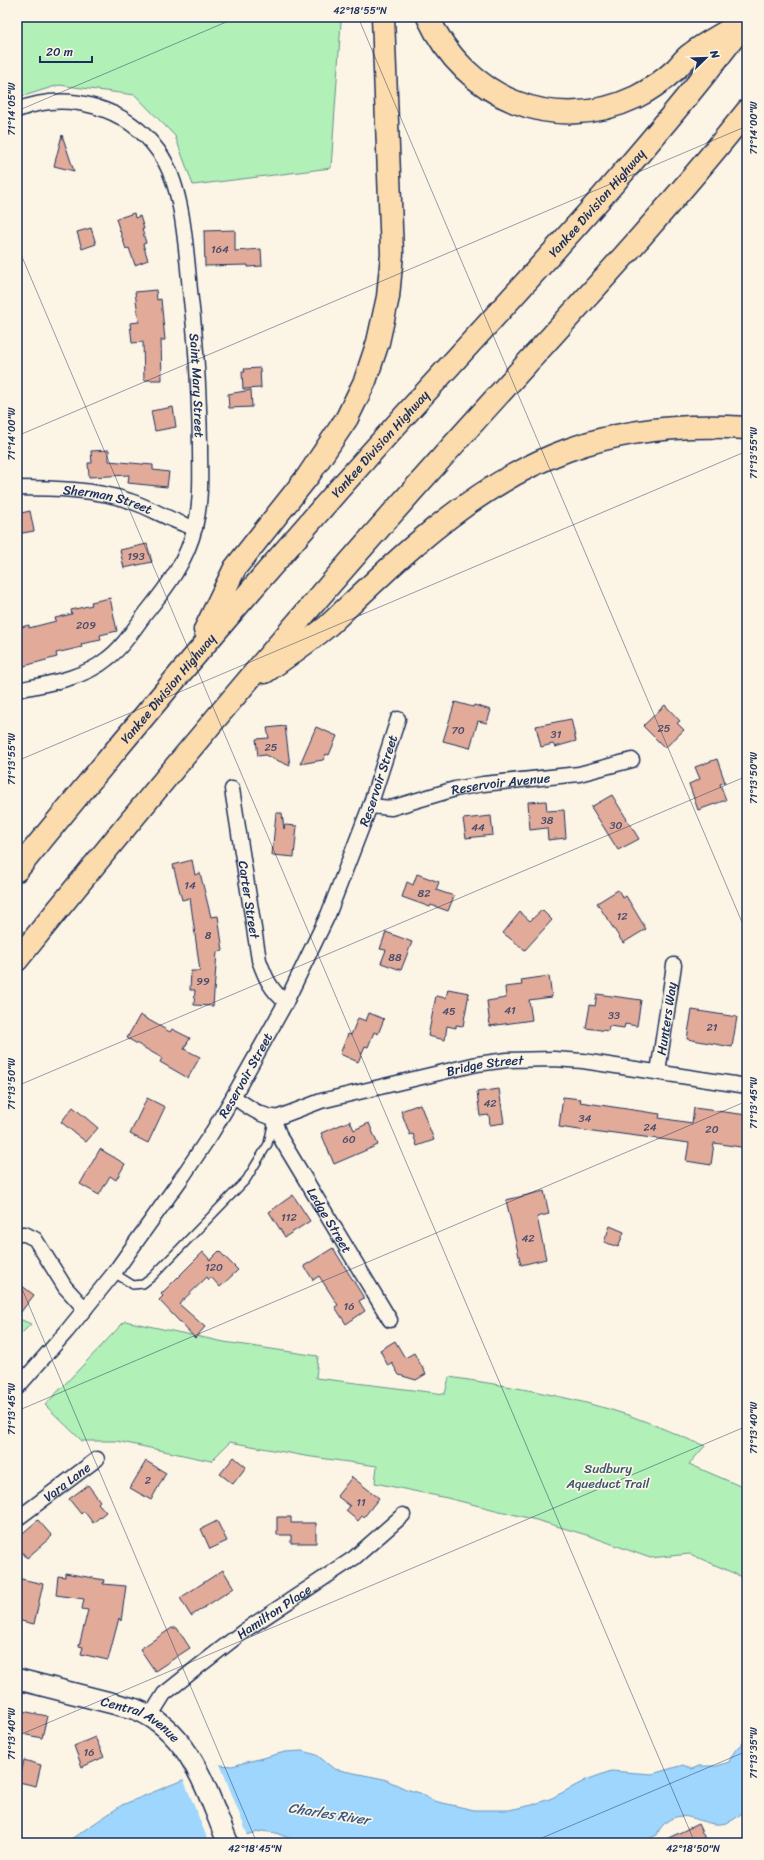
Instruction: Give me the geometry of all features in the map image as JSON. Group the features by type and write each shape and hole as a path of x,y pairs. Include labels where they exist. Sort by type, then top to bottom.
{"highway":[{"path":"191,659 235,568 308,476 347,418 365,380 378,342 388,297 392,254 384,17"},
{"path":"428,17 437,35 451,55 478,82 499,95 523,105 542,110 561,112 598,109 635,97 666,77 690,55 747,20"},
{"name":"Yankee Division Highway","path":"17,870 191,659 305,526 610,190 702,79 747,20"},
{"path":"17,960 237,692 432,467 646,233 747,111"},
{"path":"237,692 325,629 406,553 448,518 488,490 521,470 568,449 622,434 655,429 692,426 747,428"}],"main road":[{"name":"Central Avenue","path":"17,1679 113,1702 151,1715 179,1740 199,1771 228,1843"}],"street":[{"name":"Saint Mary Street","path":"17,110 34,104 63,101 83,103 101,108 123,119 143,134 160,153 170,172 180,209 198,353 200,486 199,507 195,528 184,558 174,577 110,657 100,665 80,674 17,690"},
{"name":"Sherman Street","path":"17,488 112,495 132,501 195,528"},
{"name":"Reservoir Street","path":"17,1388 114,1273 183,1176 213,1131 233,1097 286,1002 328,915 370,806 398,719"},
{"name":"Reservoir Avenue","path":"370,806 391,808 455,789 483,784 579,774 632,760"},
{"name":"Carter Street","path":"232,789 257,954 267,981 273,990 286,1002"},
{"name":"Hunters Way","path":"658,1072 674,965"},
{"name":"Bridge Street","path":"273,1118 286,1115 321,1101 477,1064 507,1060 568,1060 747,1086"},
{"path":"233,1097 261,1114 273,1118"},
{"name":"Ledge Street","path":"273,1118 281,1139 390,1320"},
{"path":"17,1234 25,1234 35,1239 65,1287 85,1309"},
{"name":"Vara Lane","path":"17,1519 97,1459"},
{"name":"Hamilton Place","path":"151,1715 164,1694 206,1659 244,1631 354,1558 403,1515"}],"lane":[{"path":"114,1273 133,1285 142,1284 152,1277 246,1180 268,1144 273,1118"}],"green space":[{"path":"17,17 329,17 341,22 331,168 193,185 175,136 135,95 59,85 17,98"},
{"path":"17,1318 31,1324 17,1338"},
{"name":"Sudbury Aqueduct Trail","path":"125,1321 224,1342 318,1356 316,1378 445,1394 449,1377 562,1397 628,1415 705,1446 689,1464 747,1489 747,1579 690,1554 650,1558 590,1536 536,1520 447,1498 375,1483 377,1466 305,1456 230,1442 211,1461 117,1441 82,1441 45,1405"}],"water":[{"name":"Charles River","path":"747,1741 747,1808 742,1813 736,1818 721,1824 713,1824 684,1816 670,1819 663,1825 657,1835 639,1843 301,1843 276,1833 262,1831 215,1843 65,1843 122,1805 219,1765 232,1766 285,1752 302,1751 317,1755 334,1769 384,1779 406,1789 420,1793 434,1801 474,1810 509,1810 532,1805 552,1798 586,1780 611,1771 652,1774 683,1765 692,1769 699,1766 717,1766 729,1762 738,1747"}],"pier":[{"path":"220,1764 248,1836 222,1843 209,1843 183,1778"}],"building":[{"path":"62,135 74,171 54,166"},
{"path":"134,213 135,218 140,216 144,229 142,229 146,243 143,244 148,260 135,265 129,248 126,249 116,219"},
{"path":"91,228 96,244 82,249 77,232"},
{"path":"235,230 235,251 261,249 262,266 205,266 204,231"},
{"path":"156,290 157,300 161,299 165,340 161,340 162,380 144,380 143,342 132,343 130,323 139,322 135,292"},
{"path":"260,368 261,388 243,389 242,372 245,372 244,369"},
{"path":"251,390 252,407 229,408 228,394"},
{"path":"173,407 176,427 155,431 151,411"},
{"path":"109,450 109,461 153,465 153,470 169,472 167,487 128,483 129,475 89,477 88,463 92,463 91,451"},
{"path":"30,511 34,531 17,534 17,514"},
{"path":"147,544 152,562 124,568 120,550"},
{"path":"110,598 117,631 100,635 101,640 81,644 82,647 56,653 57,657 17,668 17,628 29,625 29,628 56,621 55,618 72,614 71,610 92,605 91,602"},
{"path":"455,702 491,710 487,723 478,721 470,748 443,741"},
{"path":"665,705 680,721 677,723 684,730 665,748 643,726"},
{"path":"571,719 576,741 555,747 553,744 541,747 536,726"},
{"path":"285,726 290,766 265,755 258,756 256,739 269,738 267,728"},
{"path":"316,727 337,736 329,755 326,754 323,760 300,764"},
{"path":"717,759 725,782 720,784 726,800 698,810 689,784 700,779 695,767"},
{"path":"612,795 639,839 618,850 591,807"},
{"path":"546,801 547,811 564,810 566,838 548,840 547,828 530,830 528,802"},
{"path":"276,813 282,813 284,829 285,825 297,826 294,857 272,855"},
{"path":"491,816 493,835 466,838 463,819"},
{"path":"192,860 195,875 200,873 211,917 218,916 223,951 217,952 213,1006 194,1005 195,990 190,990 191,971 200,971 190,898 182,900 173,865"},
{"path":"417,874 439,882 436,890 454,896 448,911 431,905 430,907 402,897 407,882 413,885"},
{"path":"618,890 623,898 626,896 646,929 623,943 597,903"},
{"path":"542,910 552,920 525,950 503,933 520,912 530,921"},
{"path":"386,932 412,942 401,970 381,963 386,950 380,949"},
{"path":"549,976 552,997 529,1000 532,1020 490,1026 487,1001 506,998 505,987 522,985 521,980"},
{"path":"448,989 469,993 463,1026 456,1025 456,1028 447,1026 445,1040 428,1036 436,996 446,998"},
{"path":"597,994 641,1000 637,1026 625,1024 624,1028 609,1026 608,1031 586,1028 590,1005 595,1006"},
{"path":"692,1010 737,1017 732,1047 687,1039"},
{"path":"369,1013 384,1019 378,1034 374,1032 368,1047 365,1046 358,1062 340,1054 348,1034 351,1035 358,1018 366,1021"},
{"path":"140,1015 170,1032 172,1029 190,1038 184,1049 200,1057 188,1078 160,1062 162,1058 127,1038"},
{"path":"499,1089 504,1123 490,1125 489,1115 480,1116 477,1092"},
{"path":"563,1097 581,1099 580,1102 660,1114 659,1118 692,1123 694,1108 747,1115 747,1148 714,1143 711,1165 686,1161 689,1143 559,1127"},
{"path":"147,1098 165,1107 148,1143 130,1134"},
{"path":"420,1104 434,1140 417,1146 413,1134 410,1135 401,1111"},
{"path":"73,1107 98,1128 86,1142 61,1122"},
{"path":"350,1121 354,1130 369,1123 378,1145 334,1164 321,1133"},
{"path":"100,1149 125,1164 116,1180 110,1176 99,1195 80,1184"},
{"path":"544,1191 549,1214 537,1217 546,1259 521,1265 506,1200"},
{"path":"293,1195 310,1221 285,1237 269,1212"},
{"path":"610,1226 624,1232 618,1247 604,1242"},
{"path":"333,1248 364,1298 359,1301 365,1311 346,1324 335,1307 338,1305 319,1276 313,1280 304,1266"},
{"path":"219,1251 238,1270 220,1287 211,1277 209,1280 207,1277 179,1304 205,1327 195,1338 159,1300 163,1296 161,1294 203,1252 210,1260"},
{"path":"17,1282 34,1295 17,1317"},
{"path":"395,1341 405,1358 414,1353 426,1374 416,1380 399,1375 392,1363 388,1366 380,1350"},
{"path":"234,1457 246,1467 233,1484 220,1474"},
{"path":"146,1461 166,1473 151,1500 130,1488"},
{"path":"352,1477 379,1498 364,1517 362,1516 358,1521 346,1511 350,1506 337,1496"},
{"path":"88,1485 100,1501 98,1503 106,1512 93,1523 84,1511 81,1514 69,1499"},
{"path":"277,1517 291,1517 291,1523 316,1523 316,1543 291,1543 291,1535 277,1535"},
{"path":"38,1520 52,1536 27,1558 17,1546 17,1538"},
{"path":"217,1521 227,1541 210,1549 201,1529"},
{"path":"223,1570 234,1588 191,1616 180,1598"},
{"path":"65,1573 104,1580 103,1584 126,1586 121,1621 119,1618 108,1660 81,1654 83,1647 79,1646 88,1610 82,1609 84,1599 56,1595 58,1576 65,1577"},
{"path":"17,1578 43,1584 34,1624 17,1620"},
{"path":"172,1628 177,1628 190,1648 155,1671 140,1649"},
{"path":"17,1710 47,1716 42,1738 17,1733"},
{"path":"95,1737 104,1757 82,1767 74,1746"},
{"path":"24,1760 41,1765 36,1786 19,1782"},
{"path":"698,1824 707,1843 658,1843"}]}
